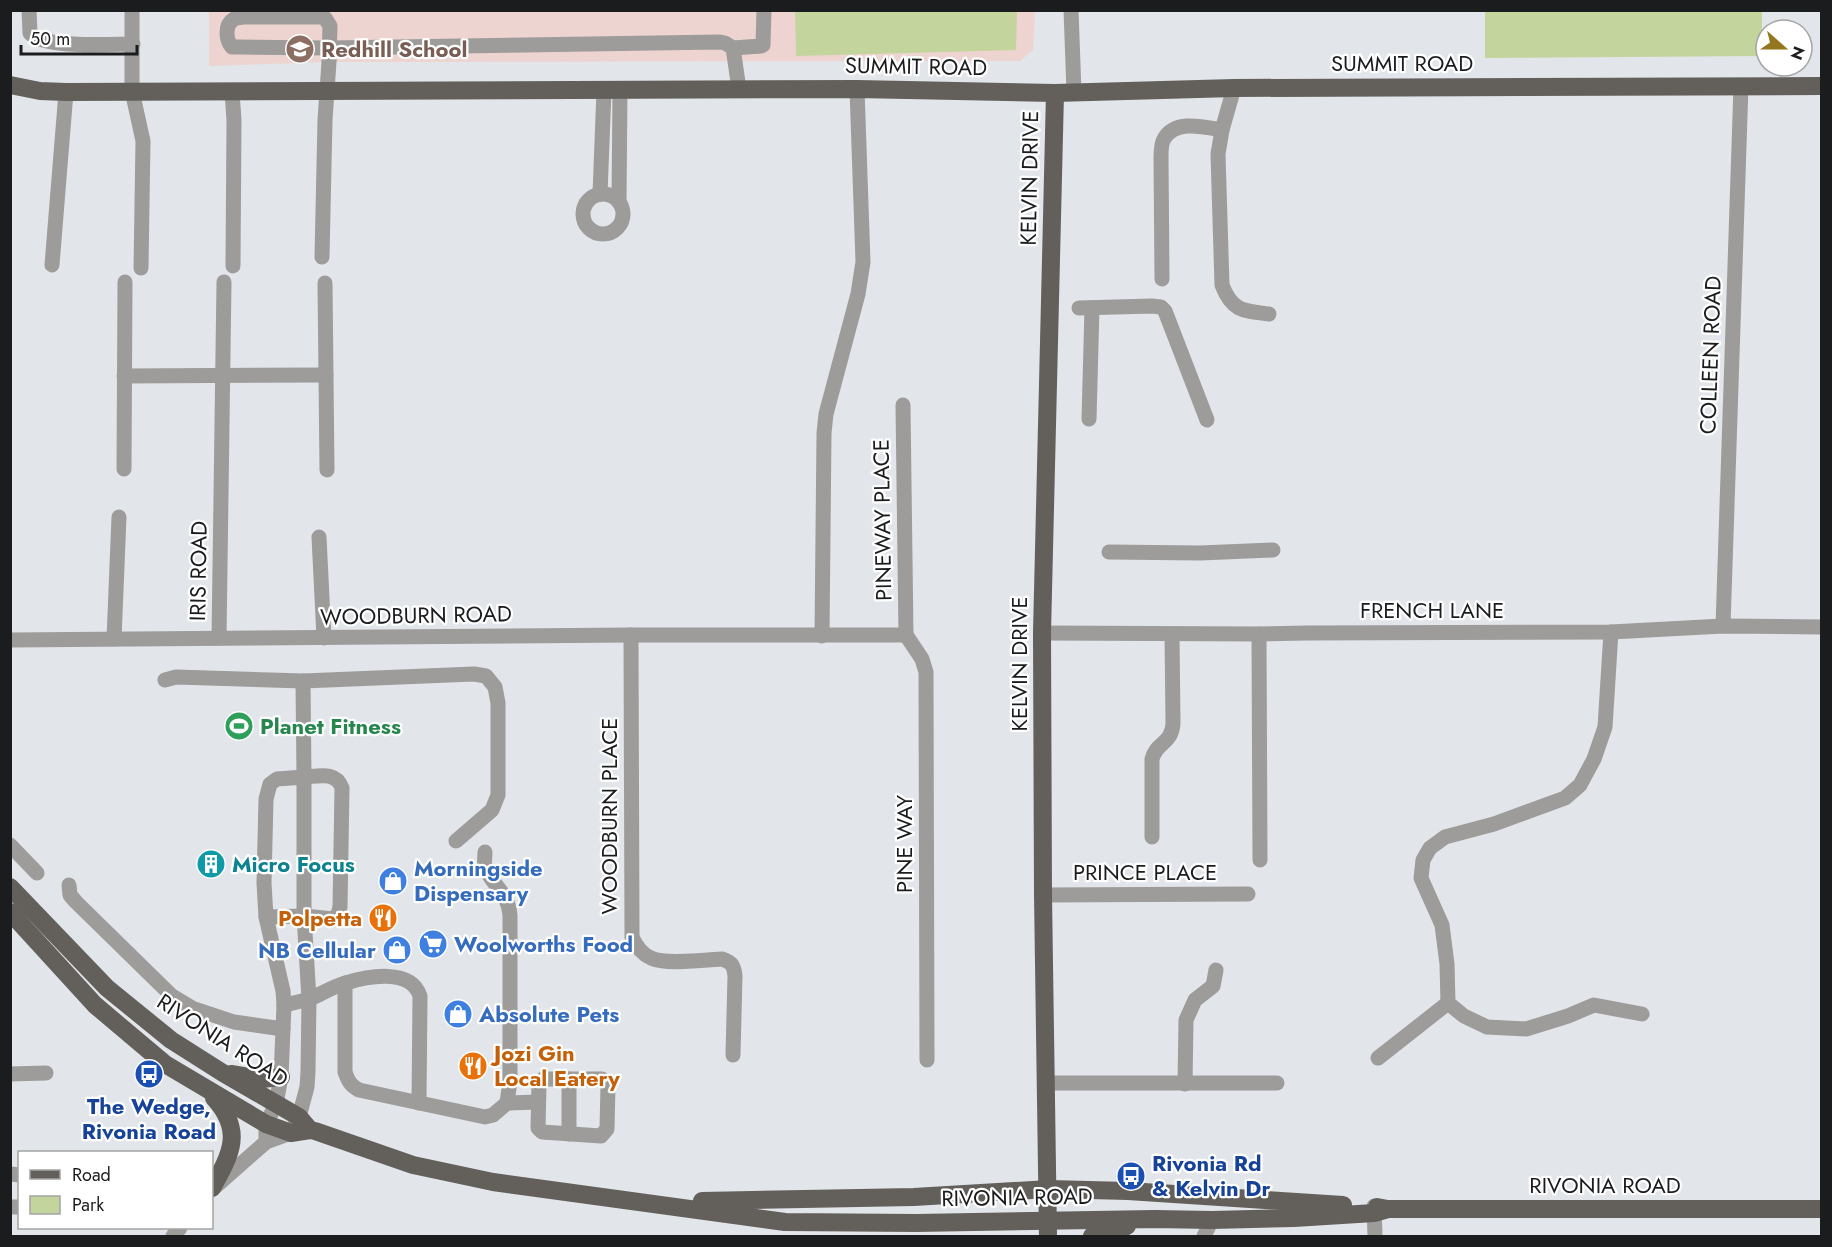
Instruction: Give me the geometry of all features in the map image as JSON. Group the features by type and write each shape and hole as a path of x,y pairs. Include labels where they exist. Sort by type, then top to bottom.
{"main road":[{"name":"SUMMIT ROAD","path":"10,85 40,91 66,92 857,89 1055,93 1234,88 1821,86"},
{"name":"KELVIN DRIVE","path":"1048,1228 1042,633 1055,93"},
{"name":"RIVONIA ROAD","path":"10,887 107,988 171,1040 276,1104 300,1127 413,1165 537,1189 785,1222 916,1223 1048,1228 1155,1218 1212,1220 1294,1218 1379,1210"},
{"name":"RIVONIA ROAD","path":"10,912 95,1005 165,1064 205,1087 266,1133 300,1127"},
{"path":"223,1073 262,1079 281,1077"},
{"path":"205,1087 227,1113 233,1136 227,1162 213,1187"},
{"name":"RIVONIA ROAD","path":"648,1202 914,1197 1048,1189 1128,1191 1379,1210 1821,1209"},
{"path":"1092,1236 1155,1218"}],"street":[{"path":"29,10 30,33 39,40 55,43 133,44"},
{"path":"132,10 132,91 143,141 141,268"},
{"path":"322,257 325,120 327,91 329,48 330,26 322,17 235,19 231,22 227,33 228,42 232,46 329,48 720,42 733,48 763,45 764,10"},
{"path":"1071,10 1074,92"},
{"path":"733,48 739,89"},
{"name":"COLLEEN ROAD","path":"1723,626 1741,86"},
{"path":"1234,88 1218,154 1222,285 1227,298 1235,306 1245,311 1269,314"},
{"path":"822,636 826,414 858,294 862,262 857,89"},
{"path":"600,194 612,90"},
{"path":"612,90 619,201 623,214 619,227 613,231 600,234 588,227 584,214 588,201 600,194 607,194 619,201"},
{"path":"52,265 66,92"},
{"path":"232,92 234,120 232,266"},
{"path":"1161,279 1163,139 1173,129 1184,126 1222,130"},
{"path":"124,469 125,282"},
{"name":"IRIS ROAD","path":"219,638 224,282"},
{"path":"325,283 327,470"},
{"path":"1089,419 1085,308 1156,306 1165,311 1207,420"},
{"path":"124,376 326,375"},
{"name":"PINEWAY PLACE","path":"903,405 906,635"},
{"path":"114,639 119,517"},
{"path":"319,537 324,638"},
{"path":"1109,552 1200,553 1273,550"},
{"name":"FRENCH LANE","path":"1042,633 1611,632 1723,626 1821,627"},
{"path":"1611,632 1605,727 1594,759 1580,785 1565,798 1494,824 1445,837 1430,848 1423,860 1421,878 1442,925 1447,964 1448,1003 1464,1016 1487,1028 1526,1029 1594,1005 1642,1014"},
{"path":"1152,837 1152,759 1154,753 1169,740 1173,732 1172,633"},
{"path":"1259,634 1260,860"},
{"name":"WOODBURN PLACE","path":"631,635 632,937 643,952 663,961 722,959 730,962 735,976 733,1055"},
{"name":"WOODBURN ROAD","path":"10,640 906,635"},
{"name":"PINE WAY","path":"906,635 922,659 926,672 927,1060"},
{"path":"165,680 176,677 303,681 474,674 486,676 497,693 498,795 492,810 456,841"},
{"path":"300,1127 307,1086 309,999 304,916 303,681"},
{"path":"213,1188 266,1133 276,1104 281,1077 285,1005 266,917 264,883 267,790 270,784 277,779 335,777 340,781 342,792 340,911 333,919 304,916 266,917"},
{"path":"10,845 37,873"},
{"path":"485,852 485,867 505,898 510,915 510,1081 507,1103"},
{"path":"69,885 70,895 76,902 172,996 192,1008 216,1017 283,1029"},
{"name":"PRINCE PLACE","path":"1043,895 1248,894"},
{"path":"1185,1084 1186,1020 1195,1000 1213,986 1216,970"},
{"path":"285,1005 309,999 345,983 384,976 409,981 419,993 419,1103"},
{"path":"345,983 345,1072 349,1083 359,1090 485,1118 507,1103 538,1101"},
{"path":"1378,1058 1448,1003"},
{"path":"10,1074 46,1073"},
{"path":"543,1078 602,1079 608,1084 607,1129 601,1136 542,1132 538,1128 538,1101 538,1085 543,1078"},
{"path":"569,1079 569,1134"},
{"path":"1046,1083 1277,1083"},
{"path":"1375,1236 1379,1210"},
{"path":"1204,1236 1212,1220"}],"shaded area":[{"path":"209,11 1035,11 1033,50 1020,61 329,62 209,66"}],"green space":[{"path":"795,11 1017,11 1016,50 796,56"},
{"path":"1485,11 1762,11 1762,18 1754,18 1754,56 1485,58"}],"place":[{"name":"Redhill School","path":"300,49"},
{"name":"Planet Fitness","path":"239,726"},
{"name":"Micro Focus","path":"211,864"},
{"name":"Morningside Dispensary","path":"393,881"},
{"name":"Polpetta","path":"383,918"},
{"name":"Woolworths Food","path":"433,944"},
{"name":"NB Cellular","path":"397,950"},
{"name":"Absolute Pets","path":"458,1014"},
{"name":"Jozi Gin Local Eatery","path":"473,1066"},
{"name":"The Wedge, Rivonia Road","path":"149,1074"},
{"name":"Rivonia Rd & Kelvin Dr","path":"1131,1176"}]}
